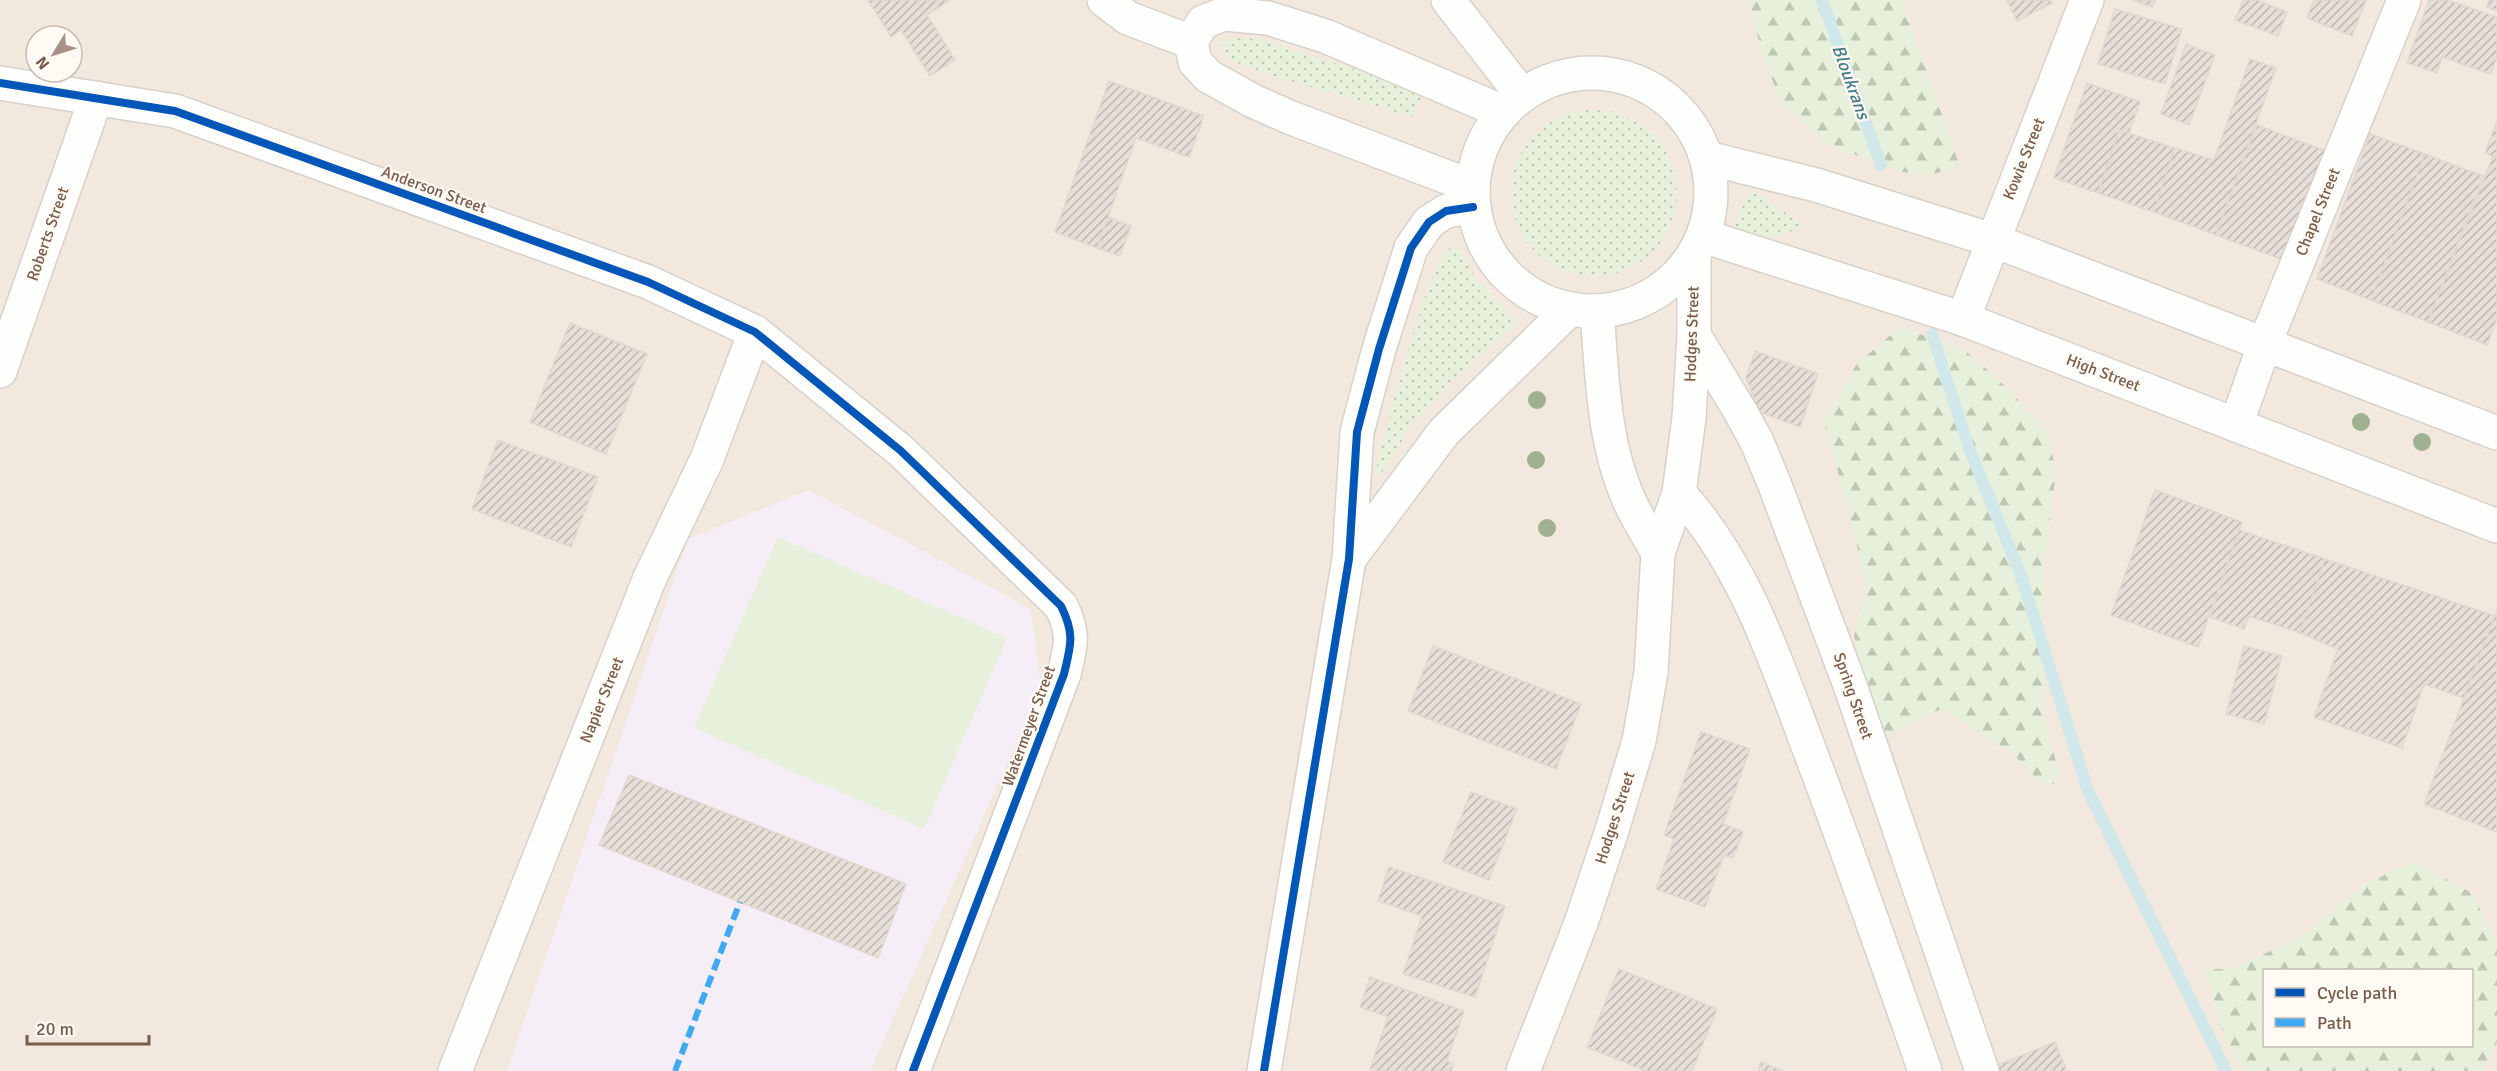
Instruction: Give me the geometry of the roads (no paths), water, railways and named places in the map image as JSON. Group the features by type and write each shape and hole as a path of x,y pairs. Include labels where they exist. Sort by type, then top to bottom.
{"street":[{"path":"1104,0 1128,18 1191,42"},
{"path":"1448,0 1512,104"},
{"name":"Kowie Street","path":"1963,319 2087,0"},
{"name":"Chapel Street","path":"2236,425 2265,343 2404,0"},
{"path":"1473,197 1253,102 1208,76 1195,62 1191,42 1203,22 1224,14 1268,18 1325,36 1512,104"},
{"path":"1593,73 1630,79 1664,97 1690,124 1707,158 1711,198 1698,246 1668,285 1635,304 1583,310 1535,296 1505,273 1484,242 1473,197 1477,160 1487,135 1512,104 1555,78 1593,73"},
{"name":"Anderson Street","path":"0,83 175,111 648,282 755,332"},
{"name":"Roberts Street","path":"0,371 96,98"},
{"path":"1707,158 1816,185 1992,240 2497,433"},
{"path":"1264,1071 1349,559 1357,432 1379,349 1411,248 1429,222 1473,197"},
{"name":"High Street","path":"1698,246 1963,319 2497,526"},
{"name":"Hodges Street","path":"1523,1071 1581,923 1639,741 1651,672 1658,553 1679,493 1689,418 1698,246"},
{"path":"1583,310 1610,432 1629,500 1658,553"},
{"path":"1349,559 1444,432 1583,310"},
{"name":"Napier Street","path":"456,1071 649,580 707,459 755,332"},
{"name":"Watermeyer Street","path":"755,332 901,451 1061,606 1071,626 1069,653 1064,674 913,1071"},
{"name":"Spring Street","path":"1694,335 1751,432 1776,488 1851,688 1982,1071"},
{"path":"1679,493 1701,516 1729,561 1777,663 1847,849 1925,1071"}],"waterway":[{"name":"Bloukrans","path":"1822,0 1881,165"},
{"path":"1932,334 1969,448 2022,578 2088,791 2226,1071"}]}
